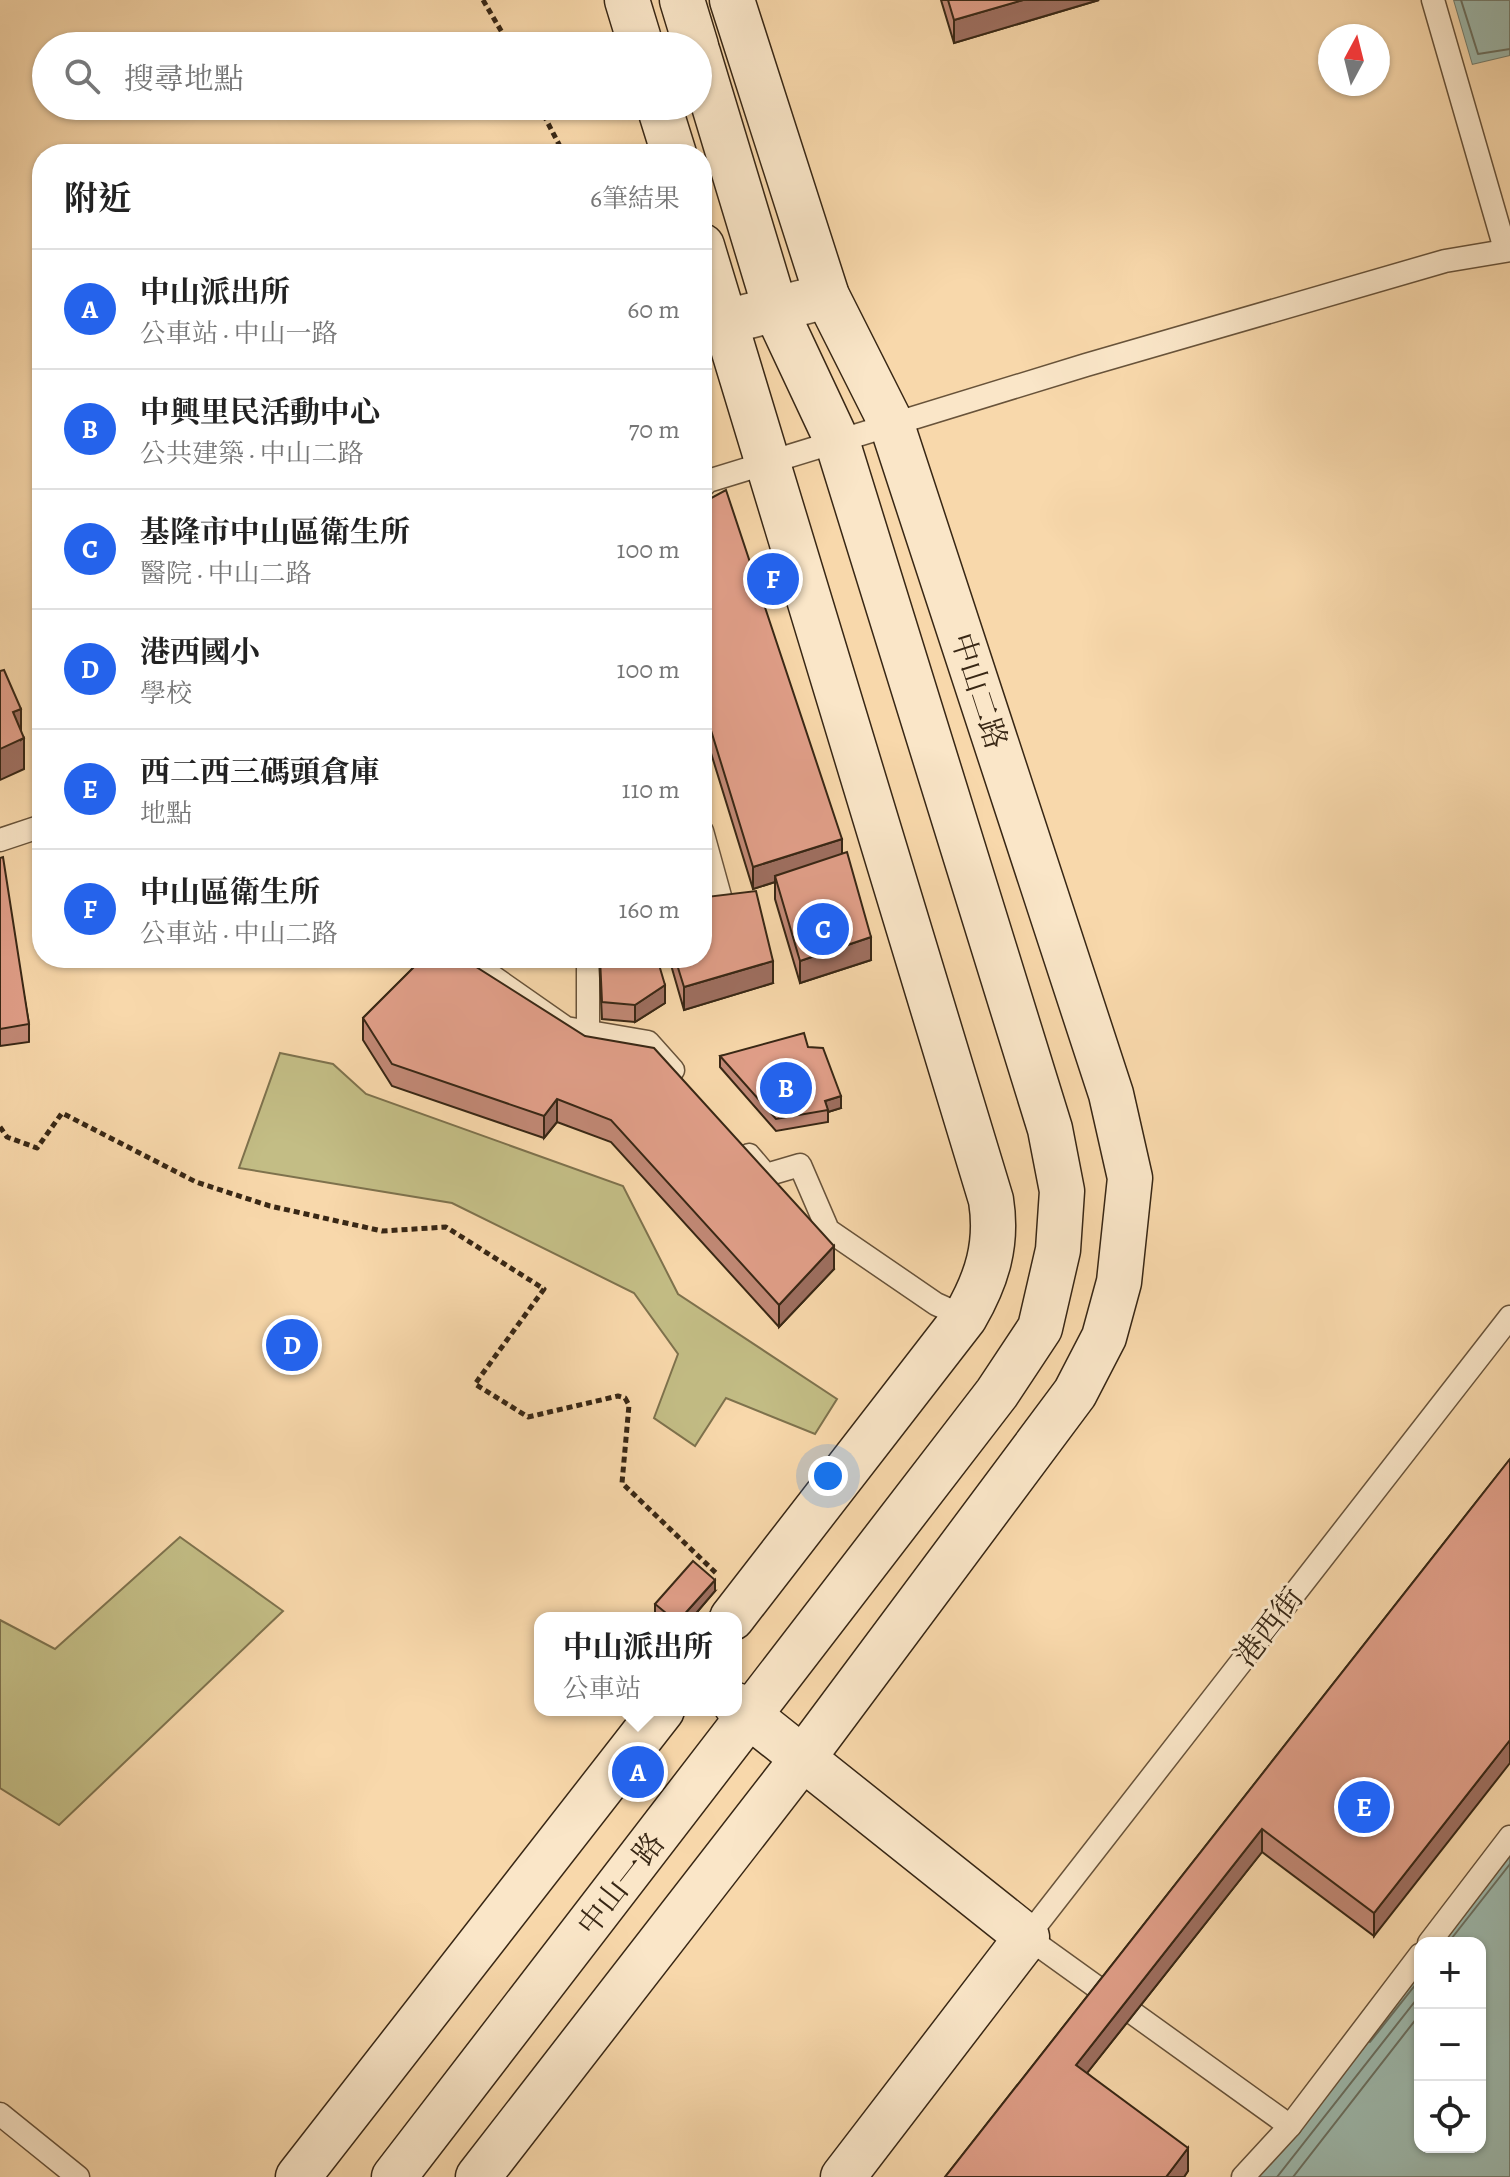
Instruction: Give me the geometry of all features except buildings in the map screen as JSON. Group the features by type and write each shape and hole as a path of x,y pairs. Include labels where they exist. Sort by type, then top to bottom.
{"street":[{"path":"627,0 637,32"},
{"path":"682,0 692,32"},
{"name":"中山二路","path":"732,0 827,296 892,425 1111,1094 1130,1178 1119,1282 1104,1337 1075,1393 803,1758"},
{"name":"中山二路","path":"712,99 776,311 837,441 1050,1129 1062,1191 1058,1250 1040,1328 1021,1361"},
{"path":"663,120 671,144"},
{"path":"738,1609 965,1317 979,1293 994,1239 991,1200 768,462 713,325 827,296"},
{"name":"中山一路","path":"743,1711 1021,1361"},
{"path":"743,1711 1027,1937"},
{"path":"298,2177 657,1716"},
{"name":"中山一路","path":"394,2177 739,1716"},
{"path":"478,2177 803,1758"},
{"name":"港西街","path":"843,2177 1027,1937"}],"lane":[{"path":"712,480 1086,365 1415,269 1508,249 1433,0"},
{"path":"0,840 32,829"},
{"path":"712,867 723,907"},
{"path":"480,968 566,1028 648,1042 687,1086"},
{"path":"588,968 588,1032"},
{"path":"736,1141 766,1175 800,1165 828,1230 936,1304 965,1317"},
{"name":"港西街","path":"1027,1937 1510,1317"},
{"path":"1434,1937 1510,1837"},
{"path":"1027,1937 1290,2126"},
{"path":"1243,2177 1290,2126 1414,1963"},
{"path":"0,2114 78,2177"}],"path":[{"path":"483,0 502,32"},
{"path":"546,120 559,144"},
{"path":"0,1127 7,1137 37,1148 62,1113 196,1182 270,1206 382,1231 446,1227 532,1281 544,1289 475,1384 528,1417 618,1396 625,1398 629,1405 622,1483 738,1609"}],"shaded area":[{"path":"280,1053 333,1064 366,1094 623,1186 678,1294 837,1399 815,1434 726,1398 695,1446 654,1418 678,1354 634,1293 452,1203 239,1168"},
{"path":"180,1537 283,1611 59,1825 0,1788 0,1620 55,1649"}],"water":[{"path":"1453,0 1510,0 1510,56 1472,65"},
{"path":"1510,1851 1510,2177 1254,2177 1414,1974 1414,2153 1486,2153 1486,1937 1443,1937"}],"pier":[{"path":"1449,0 1453,0 1472,65 1510,56 1510,60 1470,68"}],"place":[{"name":"中山區衛生所","path":"773,579"},
{"name":"基隆市中山區衛生所","path":"823,929"},
{"name":"中興里民活動中心","path":"786,1088"},
{"name":"港西國小","path":"292,1345"},
{"name":"中山派出所","path":"638,1772"},
{"name":"西二西三碼頭倉庫","path":"1364,1807"}]}
